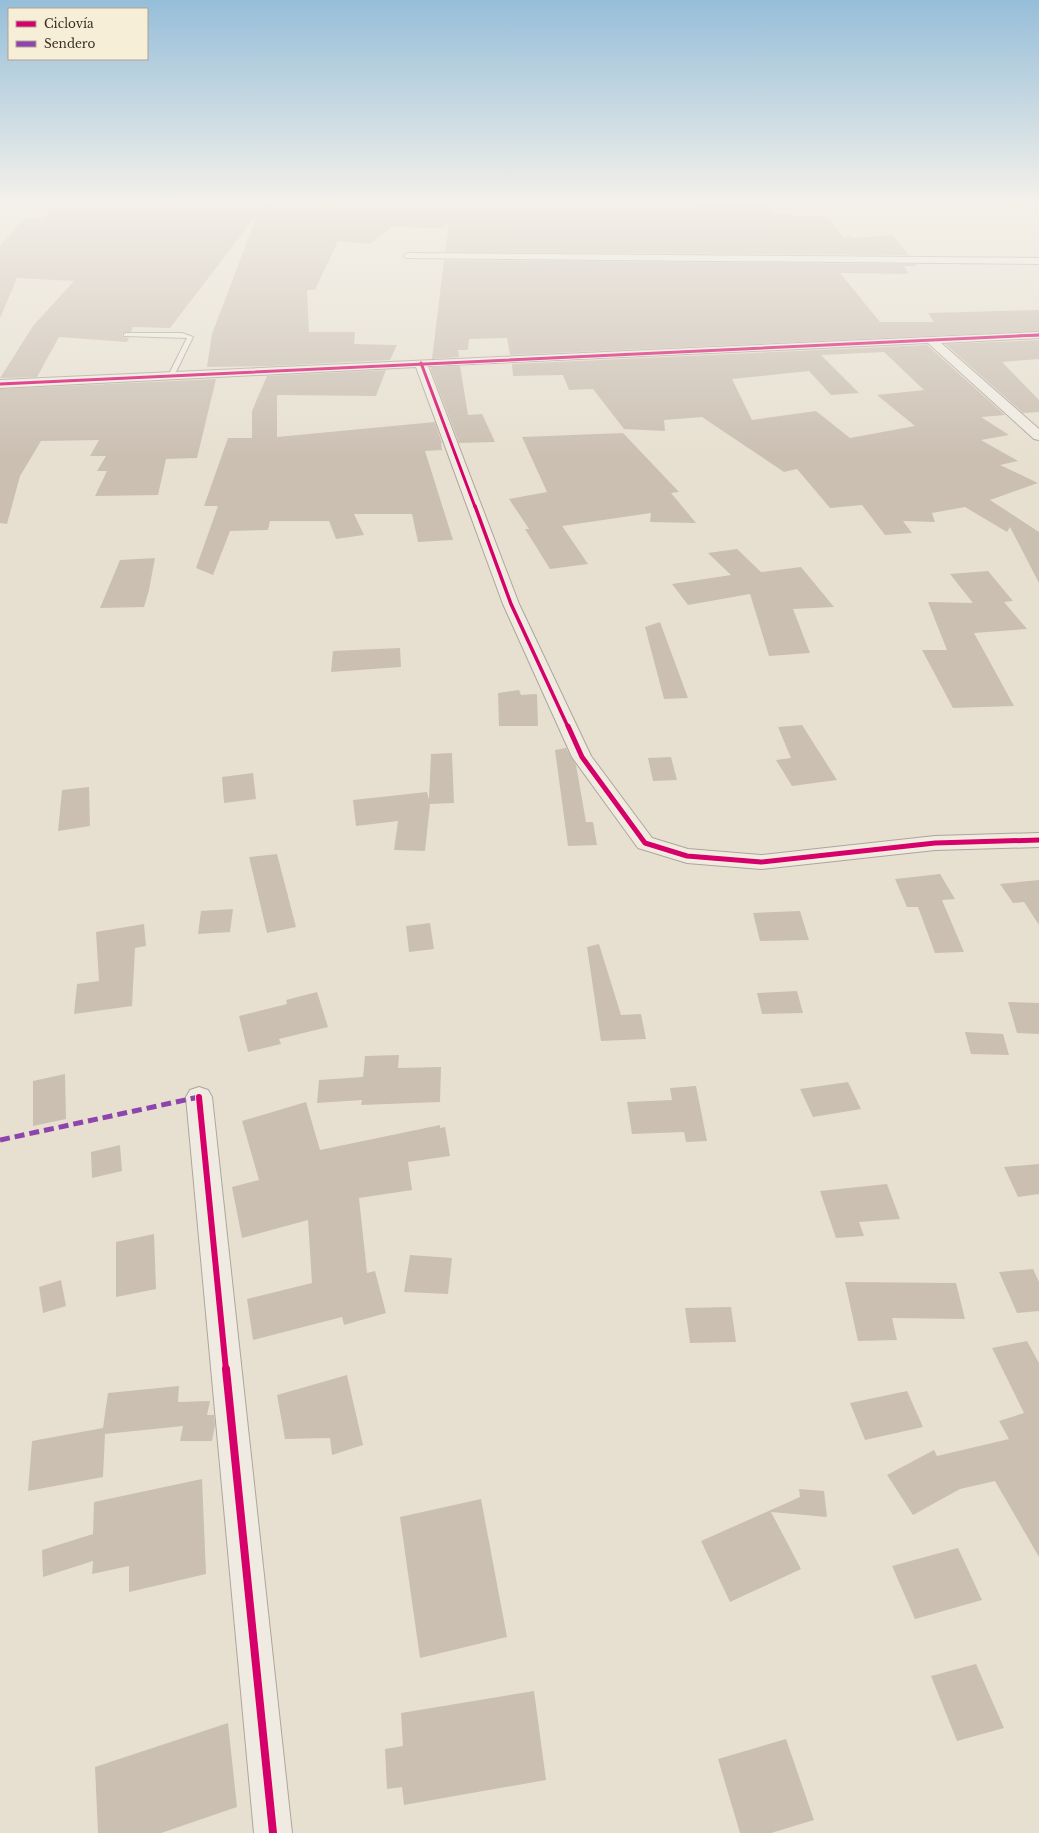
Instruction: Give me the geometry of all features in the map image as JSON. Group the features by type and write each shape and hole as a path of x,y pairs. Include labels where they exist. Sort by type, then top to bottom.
{"street":[{"path":"0,384 1039,335"},
{"path":"931,340 1039,436"},
{"path":"421,363 512,604 582,757 645,843 687,856 761,862 935,843 1039,840"},
{"path":"199,1097 273,1833"}],"lane":[{"path":"126,335 182,335 190,337 171,376"}],"building":[{"path":"0,288 13,288 0,318"},
{"path":"68,288 201,288 170,328 133,327 131,332 125,332 122,334 123,337 129,338 127,342 59,337 37,377 0,378 33,326"},
{"path":"230,288 316,288 315,290 307,290 309,332 355,332 354,344 397,345 390,360 271,366 207,367 212,334"},
{"path":"441,288 852,288 880,322 934,322 928,313 1039,310 1039,331 510,355 507,338 469,339 468,350 458,350 459,357 432,359"},
{"path":"1039,340 1039,359 1002,362 1039,400 1039,412 1023,413 945,344"},
{"path":"927,345 1005,415 981,417 1009,435 981,440 1018,461 1000,465 1038,483 990,500 1039,532 1039,583 1010,527 1007,532 965,507 932,513 935,522 903,521 912,533 885,535 862,505 830,508 797,469 784,472 702,417 664,420 665,431 624,429 593,389 569,390 563,375 513,376 512,364","holes":["884,352 924,390 877,395 915,426 850,438 816,411 752,420 732,379 809,371 831,395 859,393 821,355"]},
{"path":"460,366 468,415 482,414 495,442 459,443 431,367"},
{"path":"386,370 376,396 277,395 277,437 435,422 442,443 442,450 425,451 453,540 418,542 412,514 354,514 364,535 336,539 329,521 270,521 268,530 230,531 213,575 196,568 218,506 204,506 228,438 252,438 252,411 267,376"},
{"path":"216,379 197,458 166,459 158,495 95,496 107,471 97,471 106,456 90,456 99,440 41,441 20,476 7,524 0,523 0,389"},
{"path":"623,433 679,492 671,493 696,523 650,522 651,513 562,526 588,564 550,569 525,529 529,529 509,499 547,492 522,437"},
{"path":"737,549 761,572 801,567 834,607 793,609 810,653 769,656 750,594 688,605 672,584 731,575 708,553"},
{"path":"155,558 144,607 100,608 120,560"},
{"path":"988,571 1013,601 1004,602 1027,629 974,633 1014,706 953,708 922,650 947,650 928,602 973,603 950,574"},
{"path":"660,622 688,698 664,699 645,627"},
{"path":"400,648 401,667 331,672 333,651"},
{"path":"519,690 521,695 537,694 538,726 499,726 498,693"},
{"path":"802,725 837,780 792,786 776,760 791,758 778,727"},
{"path":"566,748 576,765 586,822 593,822 597,845 568,846 555,750"},
{"path":"452,753 454,803 430,804 425,851 394,850 398,821 356,826 353,800 427,792 429,800 431,754"},
{"path":"671,757 677,780 653,781 648,758"},
{"path":"253,773 256,799 224,803 222,777"},
{"path":"89,787 90,826 58,831 62,790"},
{"path":"277,854 296,927 267,933 249,857"},
{"path":"940,874 955,899 942,900 964,952 935,953 918,907 907,907 895,879"},
{"path":"1039,880 1039,925 1024,902 1013,903 1000,884"},
{"path":"233,909 230,932 198,934 201,911"},
{"path":"800,911 809,940 760,941 753,913"},
{"path":"430,923 434,949 409,952 406,926"},
{"path":"144,924 146,946 135,948 132,1006 74,1014 77,984 99,981 96,932"},
{"path":"599,944 621,1015 641,1014 646,1039 601,1041 587,947"},
{"path":"797,991 803,1013 762,1014 757,993"},
{"path":"317,992 328,1027 279,1039 281,1044 248,1052 239,1016 287,1004 286,1000"},
{"path":"1008,1002 1039,1003 1039,1034 1017,1033"},
{"path":"965,1032 1003,1034 1009,1055 971,1054"},
{"path":"399,1055 398,1068 441,1067 440,1102 361,1105 362,1100 317,1103 319,1080 363,1077 365,1056"},
{"path":"65,1074 66,1119 33,1126 33,1081"},
{"path":"848,1082 861,1109 813,1117 800,1089"},
{"path":"696,1086 707,1141 686,1142 684,1132 632,1134 627,1102 672,1100 670,1088"},
{"path":"306,1102 320,1150 440,1125 440,1128 445,1127 450,1156 408,1162 412,1190 359,1198 367,1273 375,1271 386,1313 344,1325 342,1317 253,1340 247,1299 312,1283 308,1220 242,1238 232,1187 259,1180 242,1121"},
{"path":"120,1145 122,1171 92,1178 91,1152"},
{"path":"1039,1164 1039,1194 1018,1197 1004,1167"},
{"path":"887,1184 900,1219 859,1222 864,1236 836,1238 820,1191"},
{"path":"154,1234 156,1289 116,1297 116,1242"},
{"path":"410,1255 452,1258 448,1294 404,1292"},
{"path":"1033,1269 1039,1282 1039,1311 1017,1313 999,1272"},
{"path":"61,1280 66,1306 43,1313 39,1287"},
{"path":"845,1282 956,1283 965,1319 892,1318 897,1340 858,1341"},
{"path":"731,1307 736,1342 690,1343 685,1308"},
{"path":"1027,1341 1039,1363 1039,1557 995,1481 960,1489 913,1515 887,1475 934,1450 937,1456 1009,1439 999,1421 1024,1413 992,1348"},
{"path":"347,1375 363,1445 332,1455 330,1438 285,1439 277,1395"},
{"path":"179,1386 178,1402 210,1401 207,1415 214,1415 215,1425 212,1441 180,1441 183,1426 105,1434 103,1477 28,1491 32,1441 103,1428 108,1393"},
{"path":"907,1391 923,1427 865,1440 850,1403"},
{"path":"202,1479 206,1574 129,1592 129,1566 92,1574 93,1561 43,1577 42,1550 93,1534 94,1502"},
{"path":"799,1489 824,1491 827,1517 771,1512 801,1569 730,1602 701,1541 800,1497"},
{"path":"481,1499 507,1637 420,1658 400,1517"},
{"path":"958,1548 982,1600 915,1619 892,1566"},
{"path":"976,1664 1004,1728 957,1741 931,1676"},
{"path":"534,1691 546,1780 404,1805 402,1787 387,1789 385,1749 403,1746 401,1713"},
{"path":"228,1723 237,1807 161,1833 98,1833 95,1767"},
{"path":"786,1739 814,1820 771,1833 740,1833 718,1759"}],"marked path":[{"path":"0,1140 199,1097"}],"cycle path":[{"path":"0,384 1039,335"},
{"path":"421,363 511,604 582,757 645,843 687,856 761,862 935,843 1039,840"},
{"path":"199,1097 273,1833"}]}
